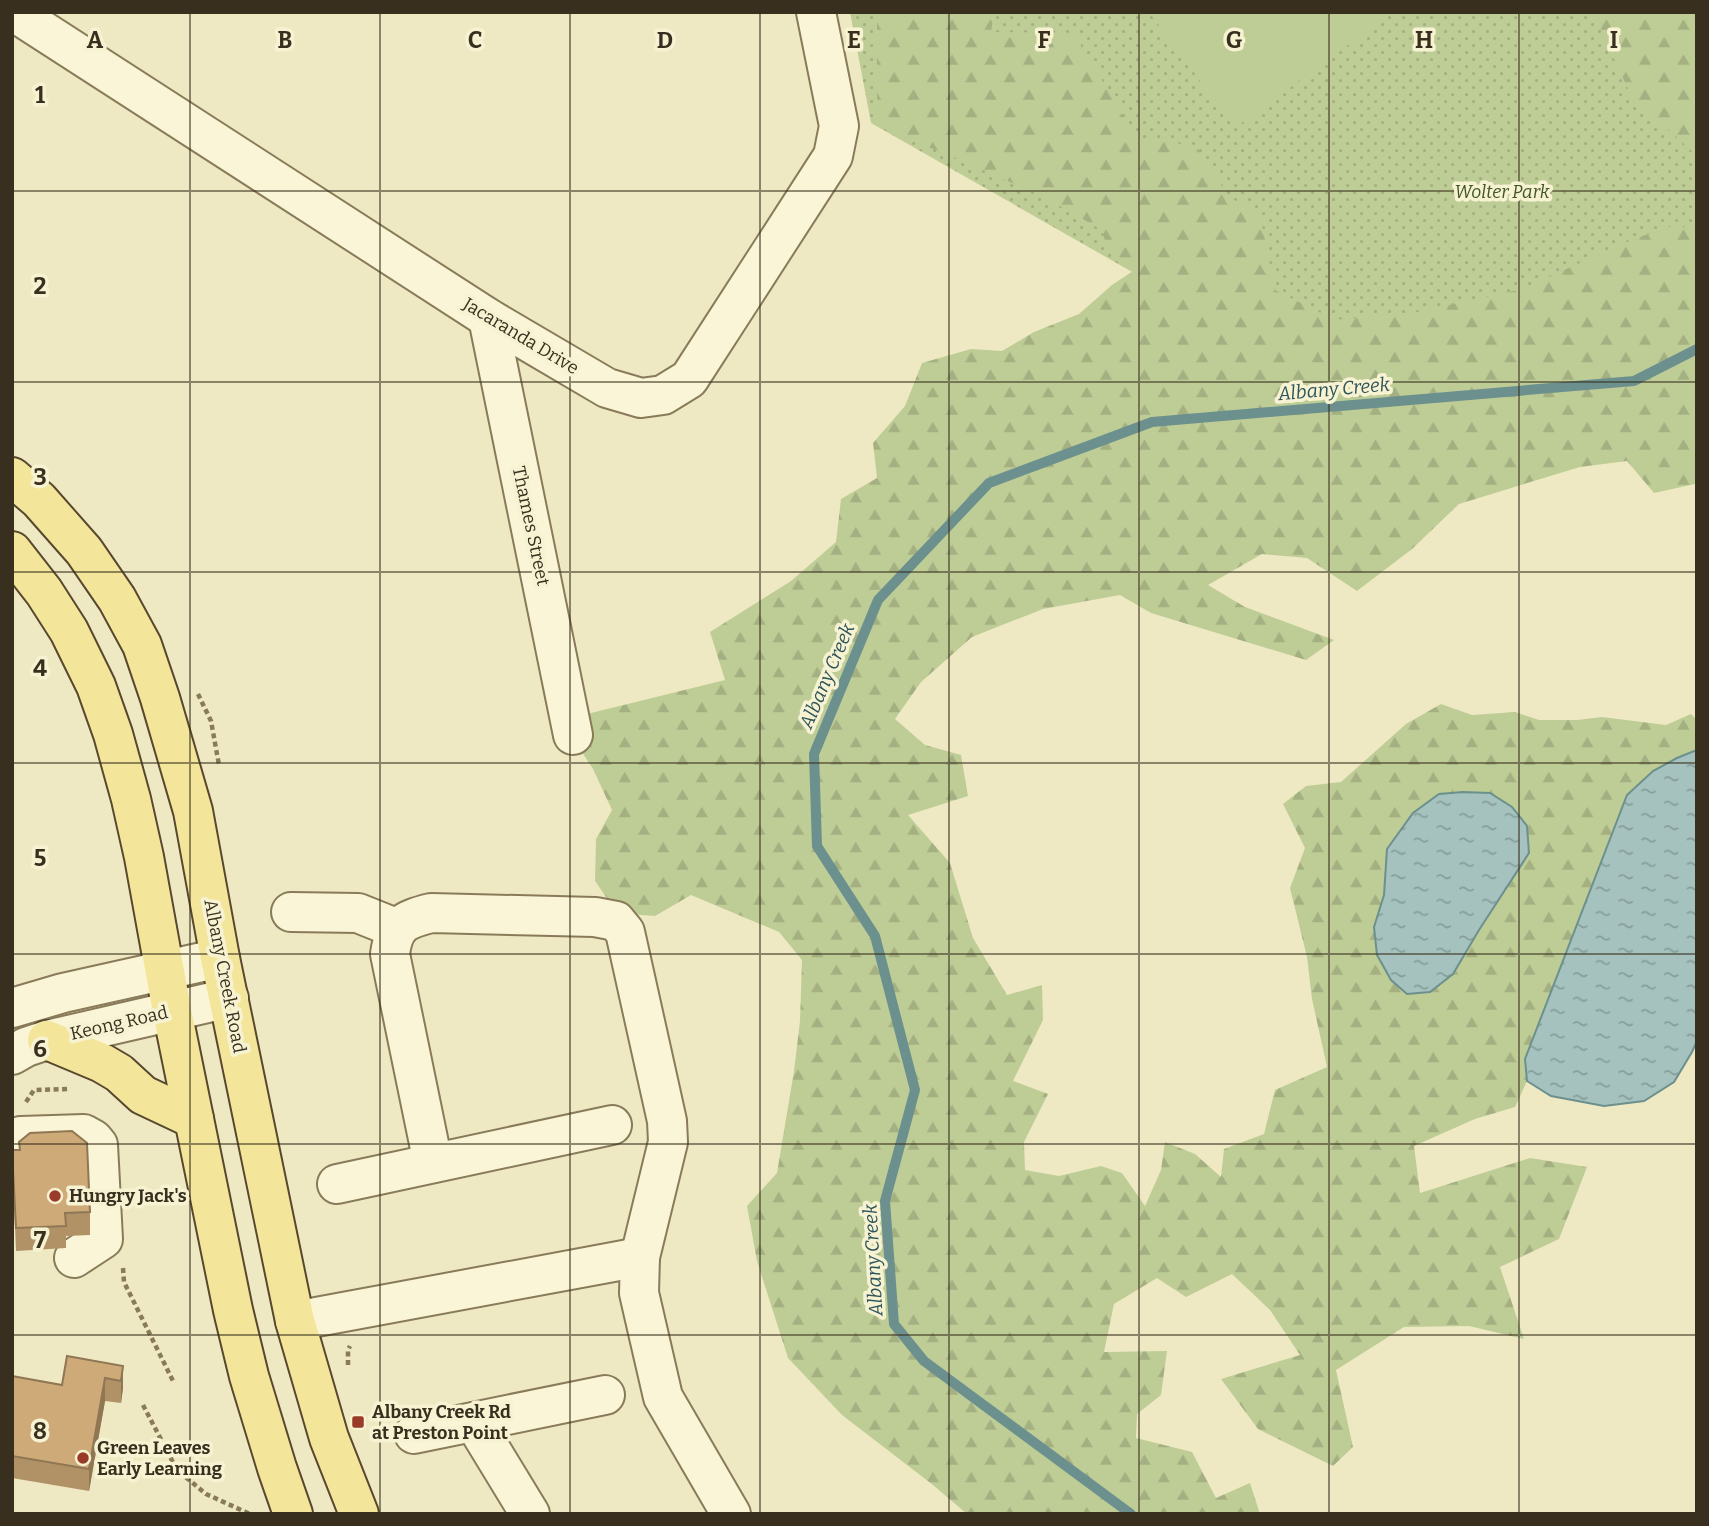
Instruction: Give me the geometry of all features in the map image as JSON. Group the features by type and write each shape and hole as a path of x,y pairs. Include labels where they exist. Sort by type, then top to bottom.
{"main road":[{"name":"Albany Creek Road","path":"12,477 39,500 84,551 117,599 142,645 193,811 220,958 295,1321 329,1438 359,1514"},
{"path":"12,551 44,592 69,631 96,686 113,734 144,856 172,1011 225,1272 249,1376 293,1514"},
{"path":"47,1040 102,1063 119,1073 144,1095 194,1119"}],"street":[{"name":"Jacaranda Drive","path":"14,12 488,318 607,388 641,398 663,395 689,379 833,156 839,126 816,12"},
{"name":"Thames Street","path":"488,318 573,735"},
{"path":"291,912 358,913 398,929"},
{"path":"433,1163 390,954 391,940 398,929 409,919 431,913 595,917 616,921 625,932 667,1121 668,1142 639,1256 639,1293 663,1397 731,1514"},
{"path":"12,1008 63,993 220,958"},
{"name":"Keong Road","path":"12,1055 47,1040 229,998"},
{"path":"337,1184 612,1125"},
{"path":"19,1127 21,1136 84,1134 99,1145 103,1239 74,1258"},
{"path":"295,1321 639,1256"},
{"path":"414,1434 605,1395"},
{"path":"474,1422 530,1514"}],"path":[{"path":"19,1127 27,1101 34,1090 82,1088"},
{"path":"143,1405 177,1470 206,1493 250,1514"}],"green space":[{"name":"Wolter Park","path":"850,12 1697,12 1697,265 1519,384 1148,281 871,123"},
{"path":"878,12 994,12 991,32 1074,33 1137,140 1196,145 1229,197 1260,215 1275,290 1335,320 1417,312 1522,289 1666,227 1697,227 1695,484 1654,493 1627,461 1580,467 1459,504 1412,549 1357,591 1307,558 1262,554 1208,585 1245,607 1334,640 1306,660 1151,613 1120,595 1043,609 972,637 921,682 895,719 925,745 961,755 968,796 908,815 950,863 973,938 1007,995 1042,985 1043,1020 1013,1081 1048,1094 1024,1142 1025,1170 1059,1176 1101,1166 1122,1173 1145,1206 1161,1170 1165,1142 1195,1154 1221,1177 1224,1149 1264,1134 1275,1090 1327,1067 1312,999 1307,957 1290,888 1305,848 1283,804 1306,786 1341,782 1406,724 1441,704 1472,715 1515,712 1539,720 1602,717 1666,725 1691,714 1697,720 1697,749 1677,758 1627,795 1525,1059 1527,1081 1515,1107 1475,1119 1414,1146 1420,1193 1530,1158 1587,1167 1559,1239 1500,1267 1524,1339 1469,1326 1404,1327 1336,1370 1353,1447 1333,1466 1258,1429 1221,1379 1300,1355 1270,1310 1232,1274 1186,1297 1157,1278 1114,1304 1104,1352 1167,1351 1161,1395 1137,1414 1136,1438 1192,1452 1216,1498 1250,1483 1260,1514 967,1514 842,1415 788,1358 757,1261 747,1206 777,1173 800,1021 802,960 779,932 691,895 655,916 617,913 595,881 596,839 612,810 593,769 578,746 587,714 725,680 710,632 791,581 836,542 841,499 877,478 873,443 905,406 922,363 971,349 1002,351 1034,332 1079,314 1112,285 1136,269 1108,252 1102,230 1044,197 877,126","holes":["1387,849 1529,853 1479,930 1374,927 1384,895"]},
{"path":"1149,12 1393,12 1235,128"},
{"path":"1596,12 1697,12 1697,156 1631,95 1601,31"}],"water":[{"path":"1694,751 1697,752 1697,1041 1674,1082 1644,1101 1604,1106 1551,1096 1527,1081 1525,1059 1627,795 1653,771"},
{"path":"1490,793 1512,807 1527,826 1529,853 1453,974 1430,992 1407,994 1391,980 1377,955 1374,927 1384,895 1387,849 1413,813 1439,794"}],"building":[{"path":"72,1131 87,1143 90,1212 65,1213 66,1226 16,1228 12,1150 20,1150 19,1142 30,1133"},
{"path":"67,1356 123,1366 121,1381 105,1378 89,1469 12,1456 12,1376 62,1385"}],"waterway":[{"name":"Albany Creek","path":"1131,1514 924,1361 894,1324 885,1201 915,1090 875,936 817,846 814,754 878,600 989,483 1152,422 1634,381 1697,349"}],"place":[{"name":"Hungry Jack's","path":"55,1196"},
{"name":"Albany Creek Rd at Preston Point","path":"358,1422"},
{"name":"Green Leaves Early Learning","path":"83,1458"}]}
